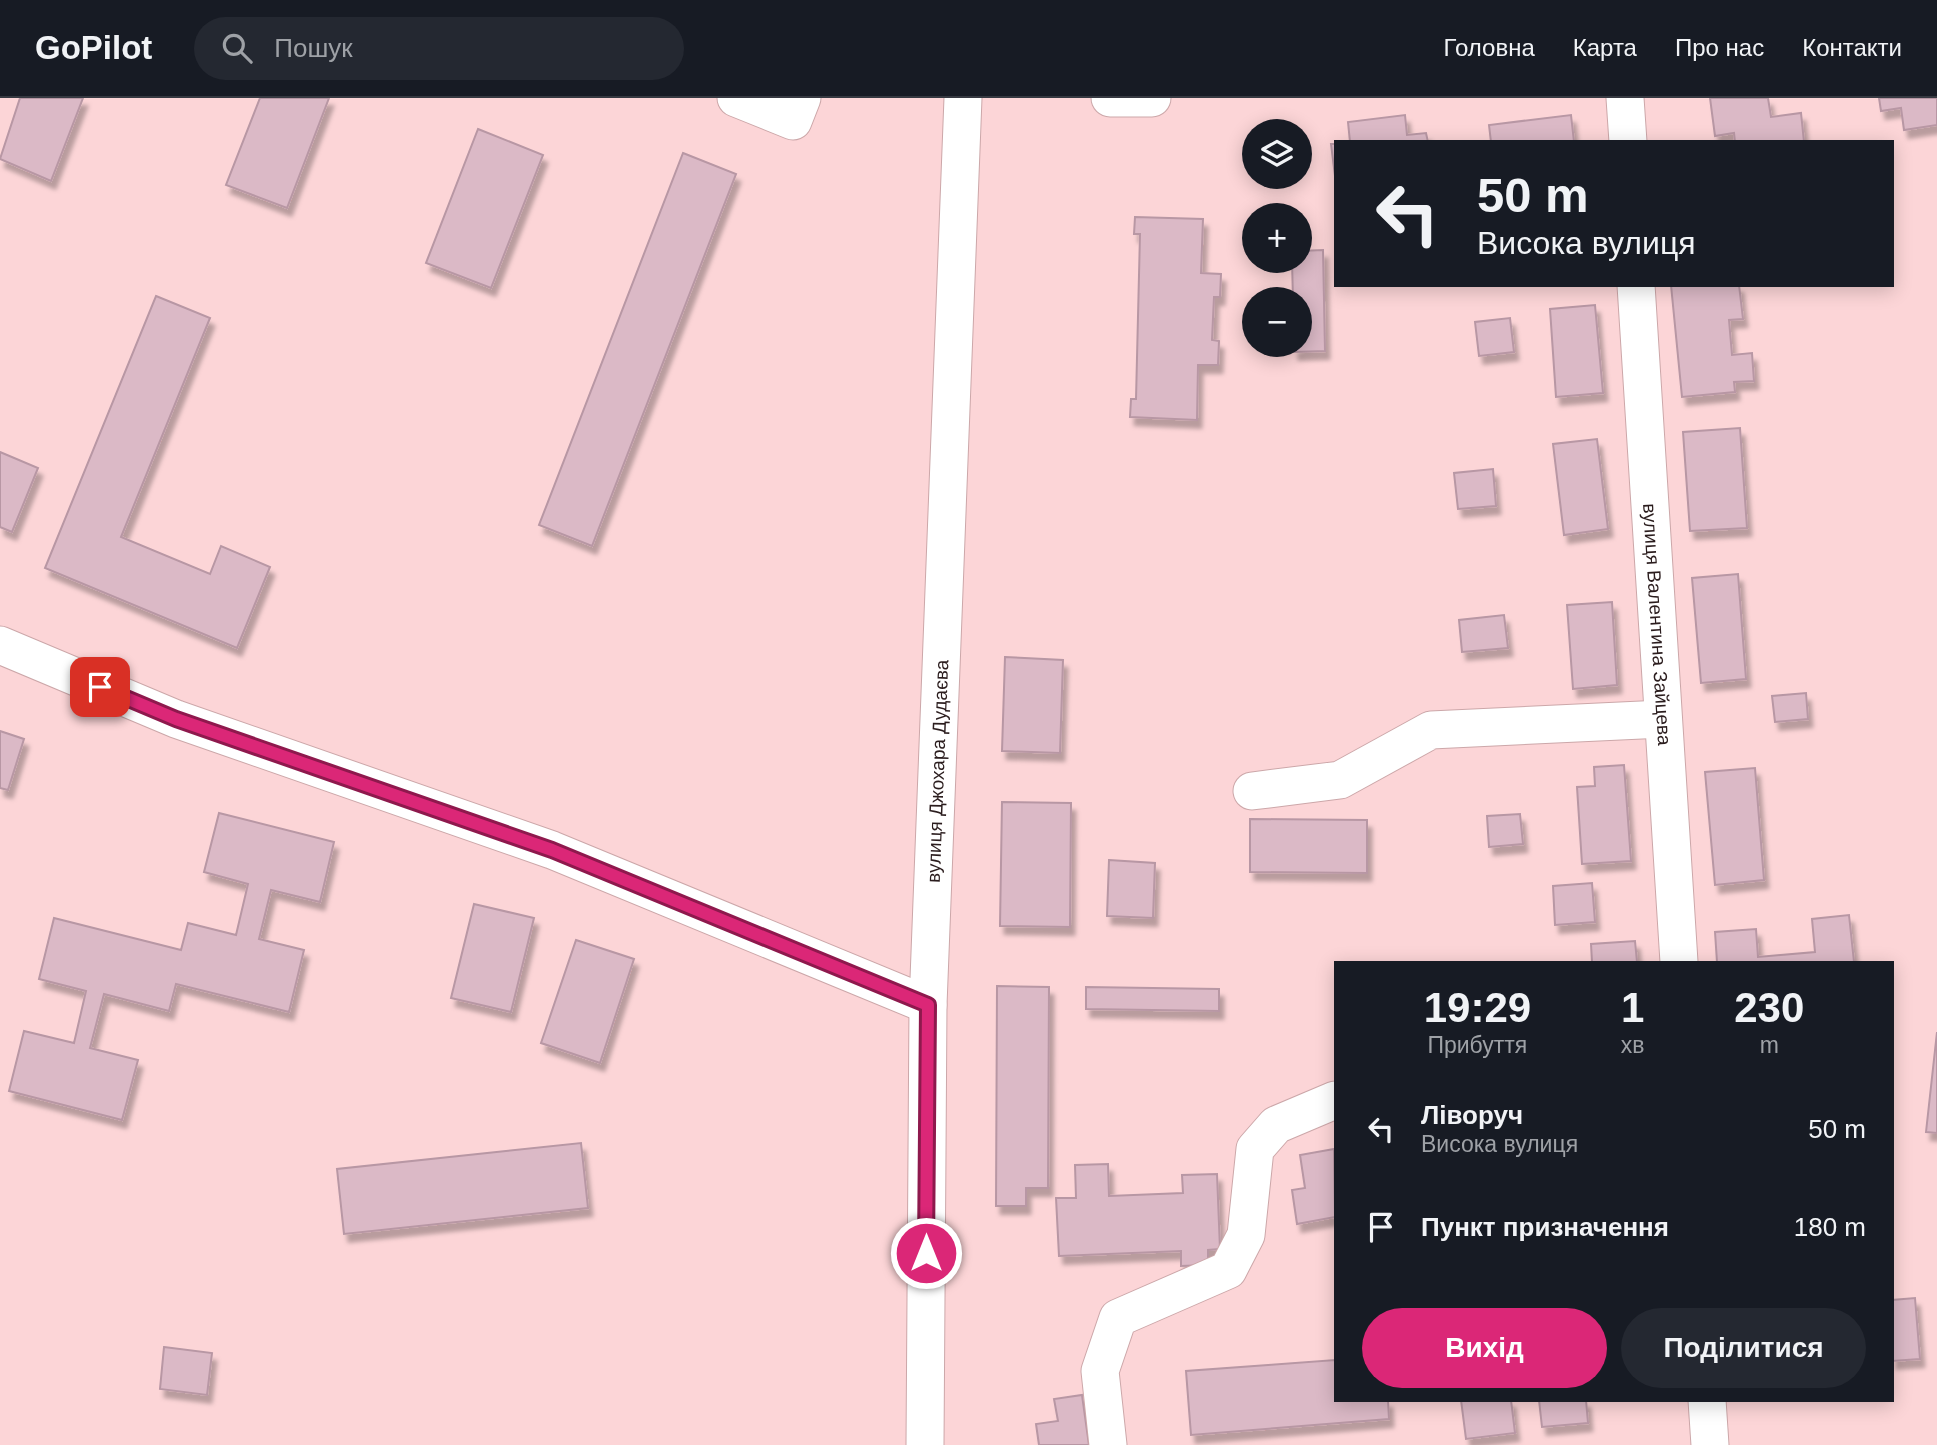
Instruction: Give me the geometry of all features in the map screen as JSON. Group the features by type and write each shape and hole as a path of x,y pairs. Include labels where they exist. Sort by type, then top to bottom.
{"street":[{"path":"736,98 793,121 802,98"},
{"name":"вулиця Джохара Дудаєва","path":"925,1445 928,1005 963,98"},
{"path":"1110,98 1152,98"},
{"path":"1625,98 1628,140"},
{"name":"вулиця Валентина Зайцева","path":"1636,287 1679,961"},
{"path":"0,645 176,719 552,850 928,1005"},
{"path":"1252,791 1340,780 1431,730 1663,719"},
{"path":"1108,1445 1100,1371 1118,1318 1228,1270 1246,1235 1255,1149 1276,1125 1334,1100"},
{"path":"1707,1402 1710,1445"}],"building":[{"path":"20,98 83,98 51,181 0,159"},
{"path":"260,98 329,98 287,208 226,185"},
{"path":"1710,98 1768,98 1771,117 1801,113 1804,140 1735,140 1734,133 1715,136"},
{"path":"1879,98 1937,98 1937,125 1904,130 1901,108 1881,111"},
{"path":"1405,115 1407,135 1426,133 1428,140 1350,140 1348,122"},
{"path":"1571,115 1574,140 1491,140 1489,125"},
{"path":"478,129 543,155 491,288 426,263"},
{"path":"1331,144 1334,144 1334,168"},
{"path":"683,153 736,174 592,546 539,525"},
{"path":"1135,217 1203,219 1201,273 1221,274 1220,297 1214,297 1212,340 1219,341 1218,365 1198,365 1197,420 1130,417 1131,399 1136,399 1140,234 1134,234"},
{"path":"1312,250 1323,250 1325,351 1312,351 1312,287 1293,287 1292,273 1312,273"},
{"path":"1671,287 1739,287 1743,319 1729,320 1732,355 1752,353 1754,381 1734,382 1735,392 1682,397"},
{"path":"156,296 210,318 121,537 210,574 221,546 270,567 237,648 45,568"},
{"path":"1595,305 1603,393 1556,397 1550,309"},
{"path":"1510,318 1514,352 1479,356 1475,322"},
{"path":"1740,428 1747,528 1690,531 1683,432"},
{"path":"1597,439 1608,529 1564,535 1553,444"},
{"path":"0,452 38,468 12,532 0,527"},
{"path":"1493,469 1496,506 1458,509 1454,473"},
{"path":"1738,574 1746,679 1701,683 1692,578"},
{"path":"1612,602 1617,685 1573,689 1567,605"},
{"path":"1504,615 1508,648 1462,652 1459,620"},
{"path":"1005,657 1063,660 1060,753 1002,751"},
{"path":"1806,693 1808,719 1775,722 1772,696"},
{"path":"0,731 24,739 8,790 0,788"},
{"path":"1624,765 1631,861 1582,864 1577,787 1595,786 1594,767"},
{"path":"1755,768 1764,880 1715,885 1705,772"},
{"path":"1002,802 1071,803 1070,927 1000,926"},
{"path":"219,813 334,842 320,902 271,890 259,939 304,950 289,1012 176,984 169,1011 104,994 90,1048 138,1060 122,1120 9,1091 24,1031 74,1043 86,991 39,979 54,918 181,950 188,923 236,935 248,884 204,872"},
{"path":"1520,814 1523,844 1489,847 1487,816"},
{"path":"1250,819 1367,820 1367,873 1250,872"},
{"path":"1109,860 1155,863 1153,918 1107,916"},
{"path":"1592,883 1595,922 1555,925 1553,886"},
{"path":"474,904 534,918 511,1012 451,998"},
{"path":"1849,915 1854,961 1717,961 1715,932 1756,929 1758,957 1815,952 1812,919"},
{"path":"576,940 634,959 600,1063 541,1043"},
{"path":"1635,941 1637,961 1592,961 1591,944"},
{"path":"997,986 1049,987 1048,1188 1026,1188 1026,1206 996,1206"},
{"path":"1086,987 1219,989 1219,1011 1086,1009"},
{"path":"1937,1032 1937,1133 1926,1132"},
{"path":"581,1143 588,1208 344,1234 337,1169"},
{"path":"1334,1149 1334,1217 1297,1224 1292,1190 1305,1188 1300,1155"},
{"path":"1108,1164 1109,1196 1183,1193 1182,1175 1217,1174 1220,1249 1208,1250 1208,1265 1181,1266 1181,1251 1059,1256 1056,1198 1076,1198 1075,1165"},
{"path":"1915,1298 1920,1359 1894,1361 1894,1300"},
{"path":"164,1347 212,1353 207,1395 160,1389"},
{"path":"1334,1360 1334,1402 1388,1402 1389,1419 1191,1435 1186,1371"},
{"path":"1082,1395 1089,1445 1039,1445 1036,1424 1058,1421 1054,1399"},
{"path":"1461,1402 1511,1402 1515,1433 1466,1439"},
{"path":"1539,1402 1586,1402 1588,1423 1542,1427"}],"route":[{"path":"100,687 176,719 552,850 928,1005 926,1253"}]}
